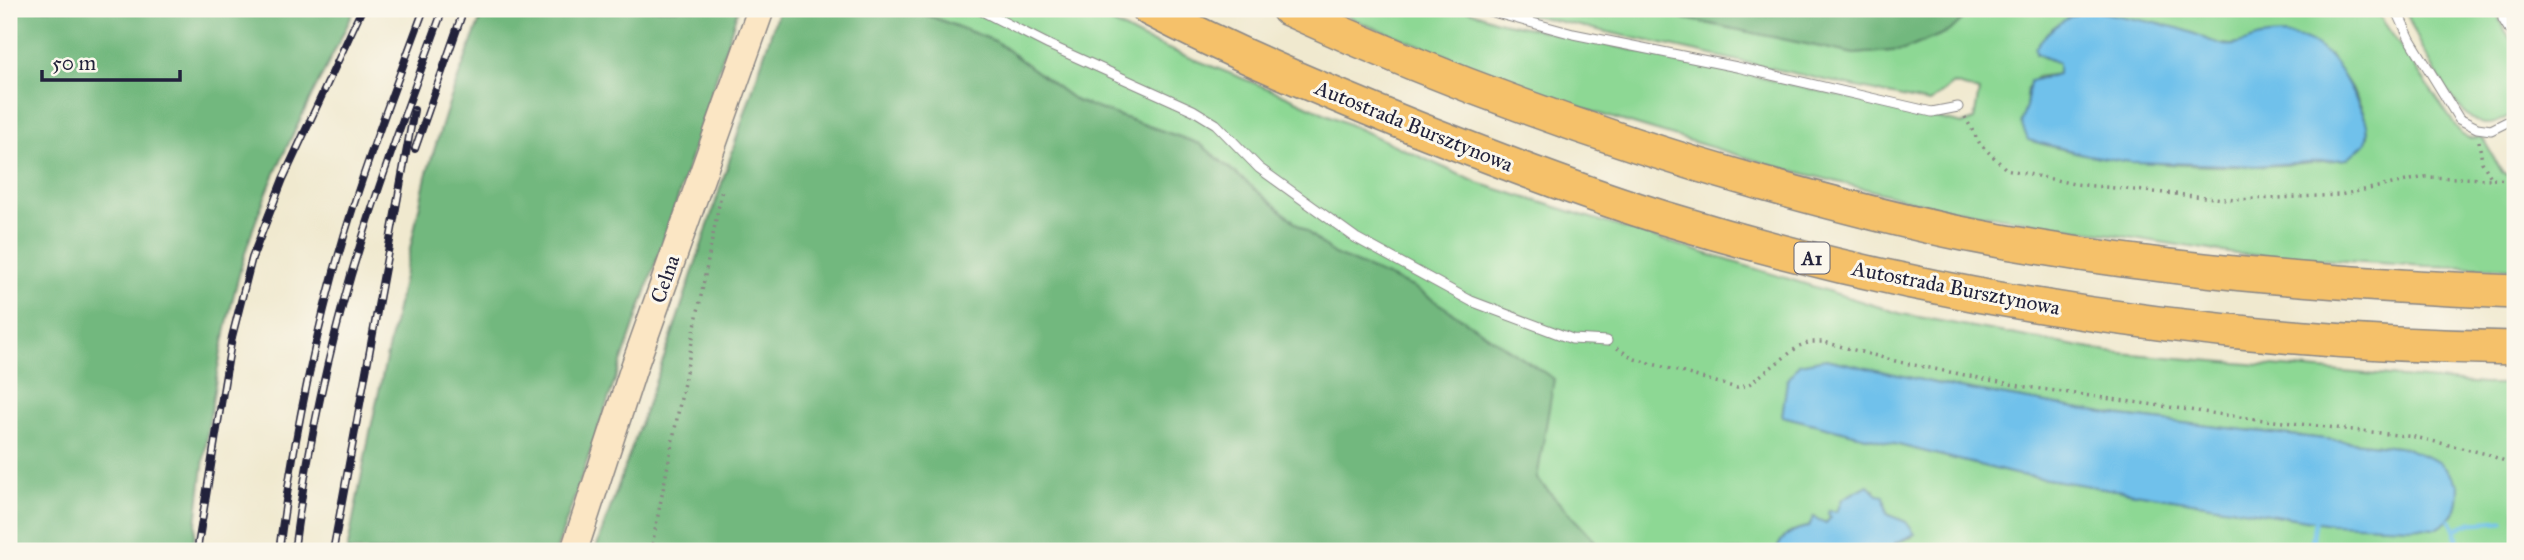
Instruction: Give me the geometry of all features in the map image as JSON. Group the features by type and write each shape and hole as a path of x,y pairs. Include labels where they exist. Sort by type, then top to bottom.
{"highway":[{"name":"Autostrada Bursztynowa","path":"1149,9 1269,68 1501,162 1665,218 1820,260 1987,297 2116,319 2249,335 2344,342 2515,348"},
{"path":"1288,9 1381,50 1578,126 1700,166 1880,215 1965,234 2150,264 2314,281 2515,292"}],"street":[{"name":"Celna","path":"574,551 633,370 761,9"}],"lane":[{"path":"978,9 1049,45 1193,110 1216,124 1259,168 1356,239 1471,302 1572,339 1607,341"},
{"path":"1482,9 1573,34 1737,67 1931,112 1958,107"},
{"path":"2396,9 2410,39 2459,119 2477,128 2491,130 2515,118"},
{"path":"2502,9 2503,19 2515,39"}],"path":[{"path":"1958,107 1980,144 2006,169 2074,184 2235,200 2340,195 2425,177 2515,180"},
{"path":"2477,128 2482,162 2492,179"},
{"path":"651,551 725,177"},
{"path":"1607,341 1635,359 1737,387 1748,385 1800,346 1811,342 1824,342 1899,362 2020,386 2239,417 2415,437 2476,451 2515,465"}],"green space":[{"path":"9,9 355,9 283,156 247,247 220,360 207,436 193,551 9,551"},
{"path":"484,9 738,9 675,207 556,551 347,551 426,176 449,103"},
{"path":"779,9 911,9 995,41 1076,101 1200,144 1334,254 1415,288 1554,379 1537,479 1604,551 595,551 672,335"},
{"path":"911,9 1086,9 1143,39 1282,94 1478,183 1902,314 2108,352 2483,384 2515,384 2515,551 1898,551 1895,543 1912,537 1906,522 1887,514 1874,489 1838,513 1829,510 1831,517 1826,523 1815,517 1809,527 1788,534 1777,551 1604,551 1537,479 1415,288 1334,254 1200,144 1076,101 995,41","holes":["1826,359 1953,387 2121,416 2406,448 2315,521 2015,474 1782,416"]},
{"path":"1333,9 1464,9 1497,21 1963,124 1974,120 1979,91 1953,84 1929,103 1503,9 1638,9 1854,54 1904,50 1950,31 1973,9 2371,9 2376,11 2462,135 2469,138 2482,137 2502,172 2515,179 2515,268 2426,266 2236,254 1937,207 1778,167 1596,113 1362,23","holes":["2094,10 2181,30 2219,44 2245,43 2329,55 2360,104 2368,137 2347,159 2256,166 2199,166 2113,159 2029,140 2021,122 2028,87 2037,77 2058,74 2058,63 2036,54 2039,45 2058,24"]},
{"path":"1638,9 1973,9 1950,31 1904,50 1854,54"},
{"path":"2405,9 2497,9 2500,21 2515,49 2515,112 2489,124 2469,117 2436,73"}],"water":[{"path":"2094,10 2173,27 2224,45 2277,35 2306,40 2327,54 2344,77 2364,116 2366,142 2347,159 2257,166 2130,162 2028,140 2021,122 2030,81 2058,74 2058,63 2036,53 2035,48 2061,22 2085,11"},
{"path":"1826,359 1953,387 2121,416 2406,448 2441,463 2459,485 2456,511 2437,528 2331,524 2015,474 1782,416 1787,381 1799,364"},
{"path":"1868,485 1878,495 1884,496 1887,514 1906,522 1915,534 1895,543 1898,551 1777,551 1788,534 1809,527 1813,517 1826,523 1831,517 1829,510 1837,512 1842,499"}],"waterway":[{"path":"2311,551 2315,521"},
{"path":"2450,521 2455,529 2459,551"},
{"path":"2455,529 2471,523 2503,521"}],"railway":[{"path":"197,551 232,337 252,258 283,179 362,9"},
{"path":"279,551 300,419 329,289 362,179 424,9"},
{"path":"294,551 317,412 342,309 361,241 443,9"},
{"path":"415,149 464,9"},
{"path":"333,551 414,110"}]}
